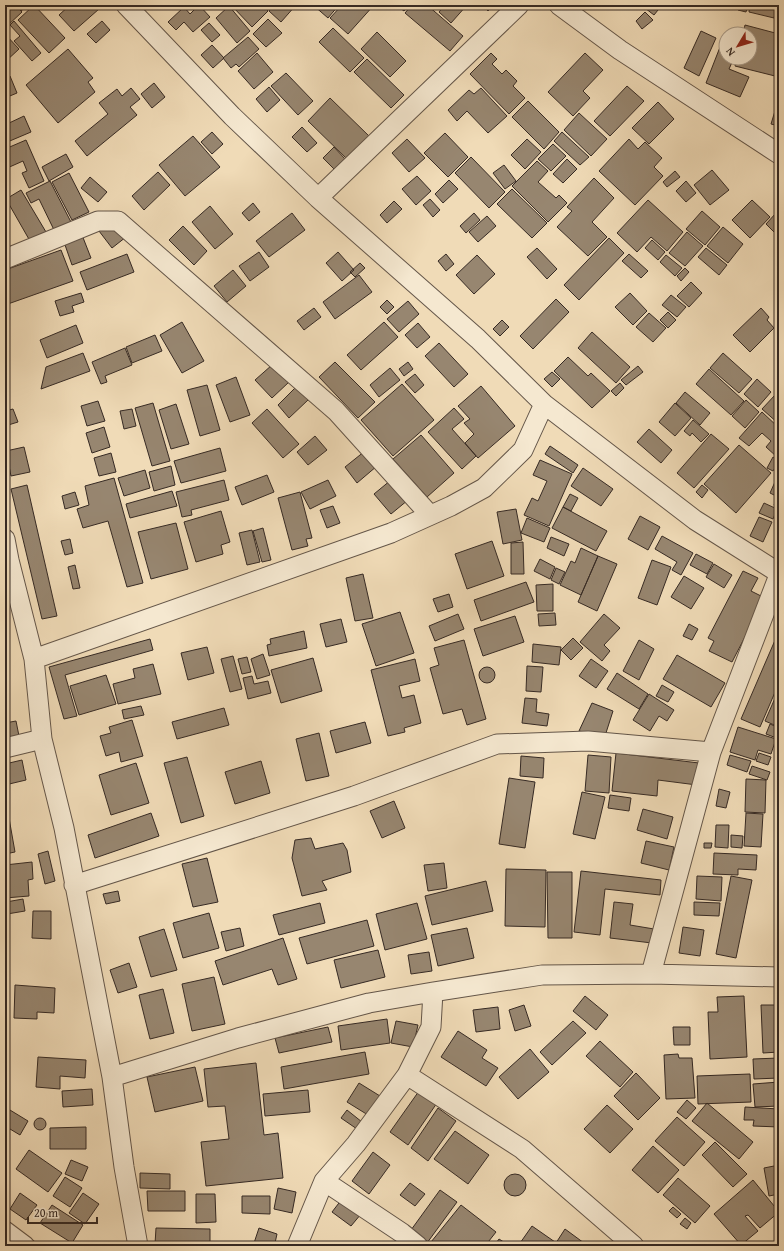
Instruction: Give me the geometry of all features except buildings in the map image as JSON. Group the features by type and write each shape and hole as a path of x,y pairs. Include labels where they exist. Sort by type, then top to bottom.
{"street":[{"path":"126,5 232,116 318,198 478,339 544,404 695,520 779,574 711,752 650,974"},
{"path":"318,198 518,5"},
{"path":"560,5 620,50 779,154"},
{"path":"5,260 98,221 118,221 336,411 430,515"},
{"path":"34,660 377,538 451,506 484,488 523,450 544,404"},
{"path":"5,539 34,660 42,739 64,828 112,1077 124,1167 138,1246"},
{"path":"5,748 42,739"},
{"path":"74,885 354,796 497,744 588,741 711,752"},
{"path":"112,1077 238,1038 369,1003 542,975 650,974 779,977"},
{"path":"297,1246 324,1181 356,1144 407,1075 431,1027 432,992"},
{"path":"407,1075 522,1149 634,1246"},
{"path":"324,1181 402,1233 418,1246"},
{"path":"5,1231 25,1246"}]}
